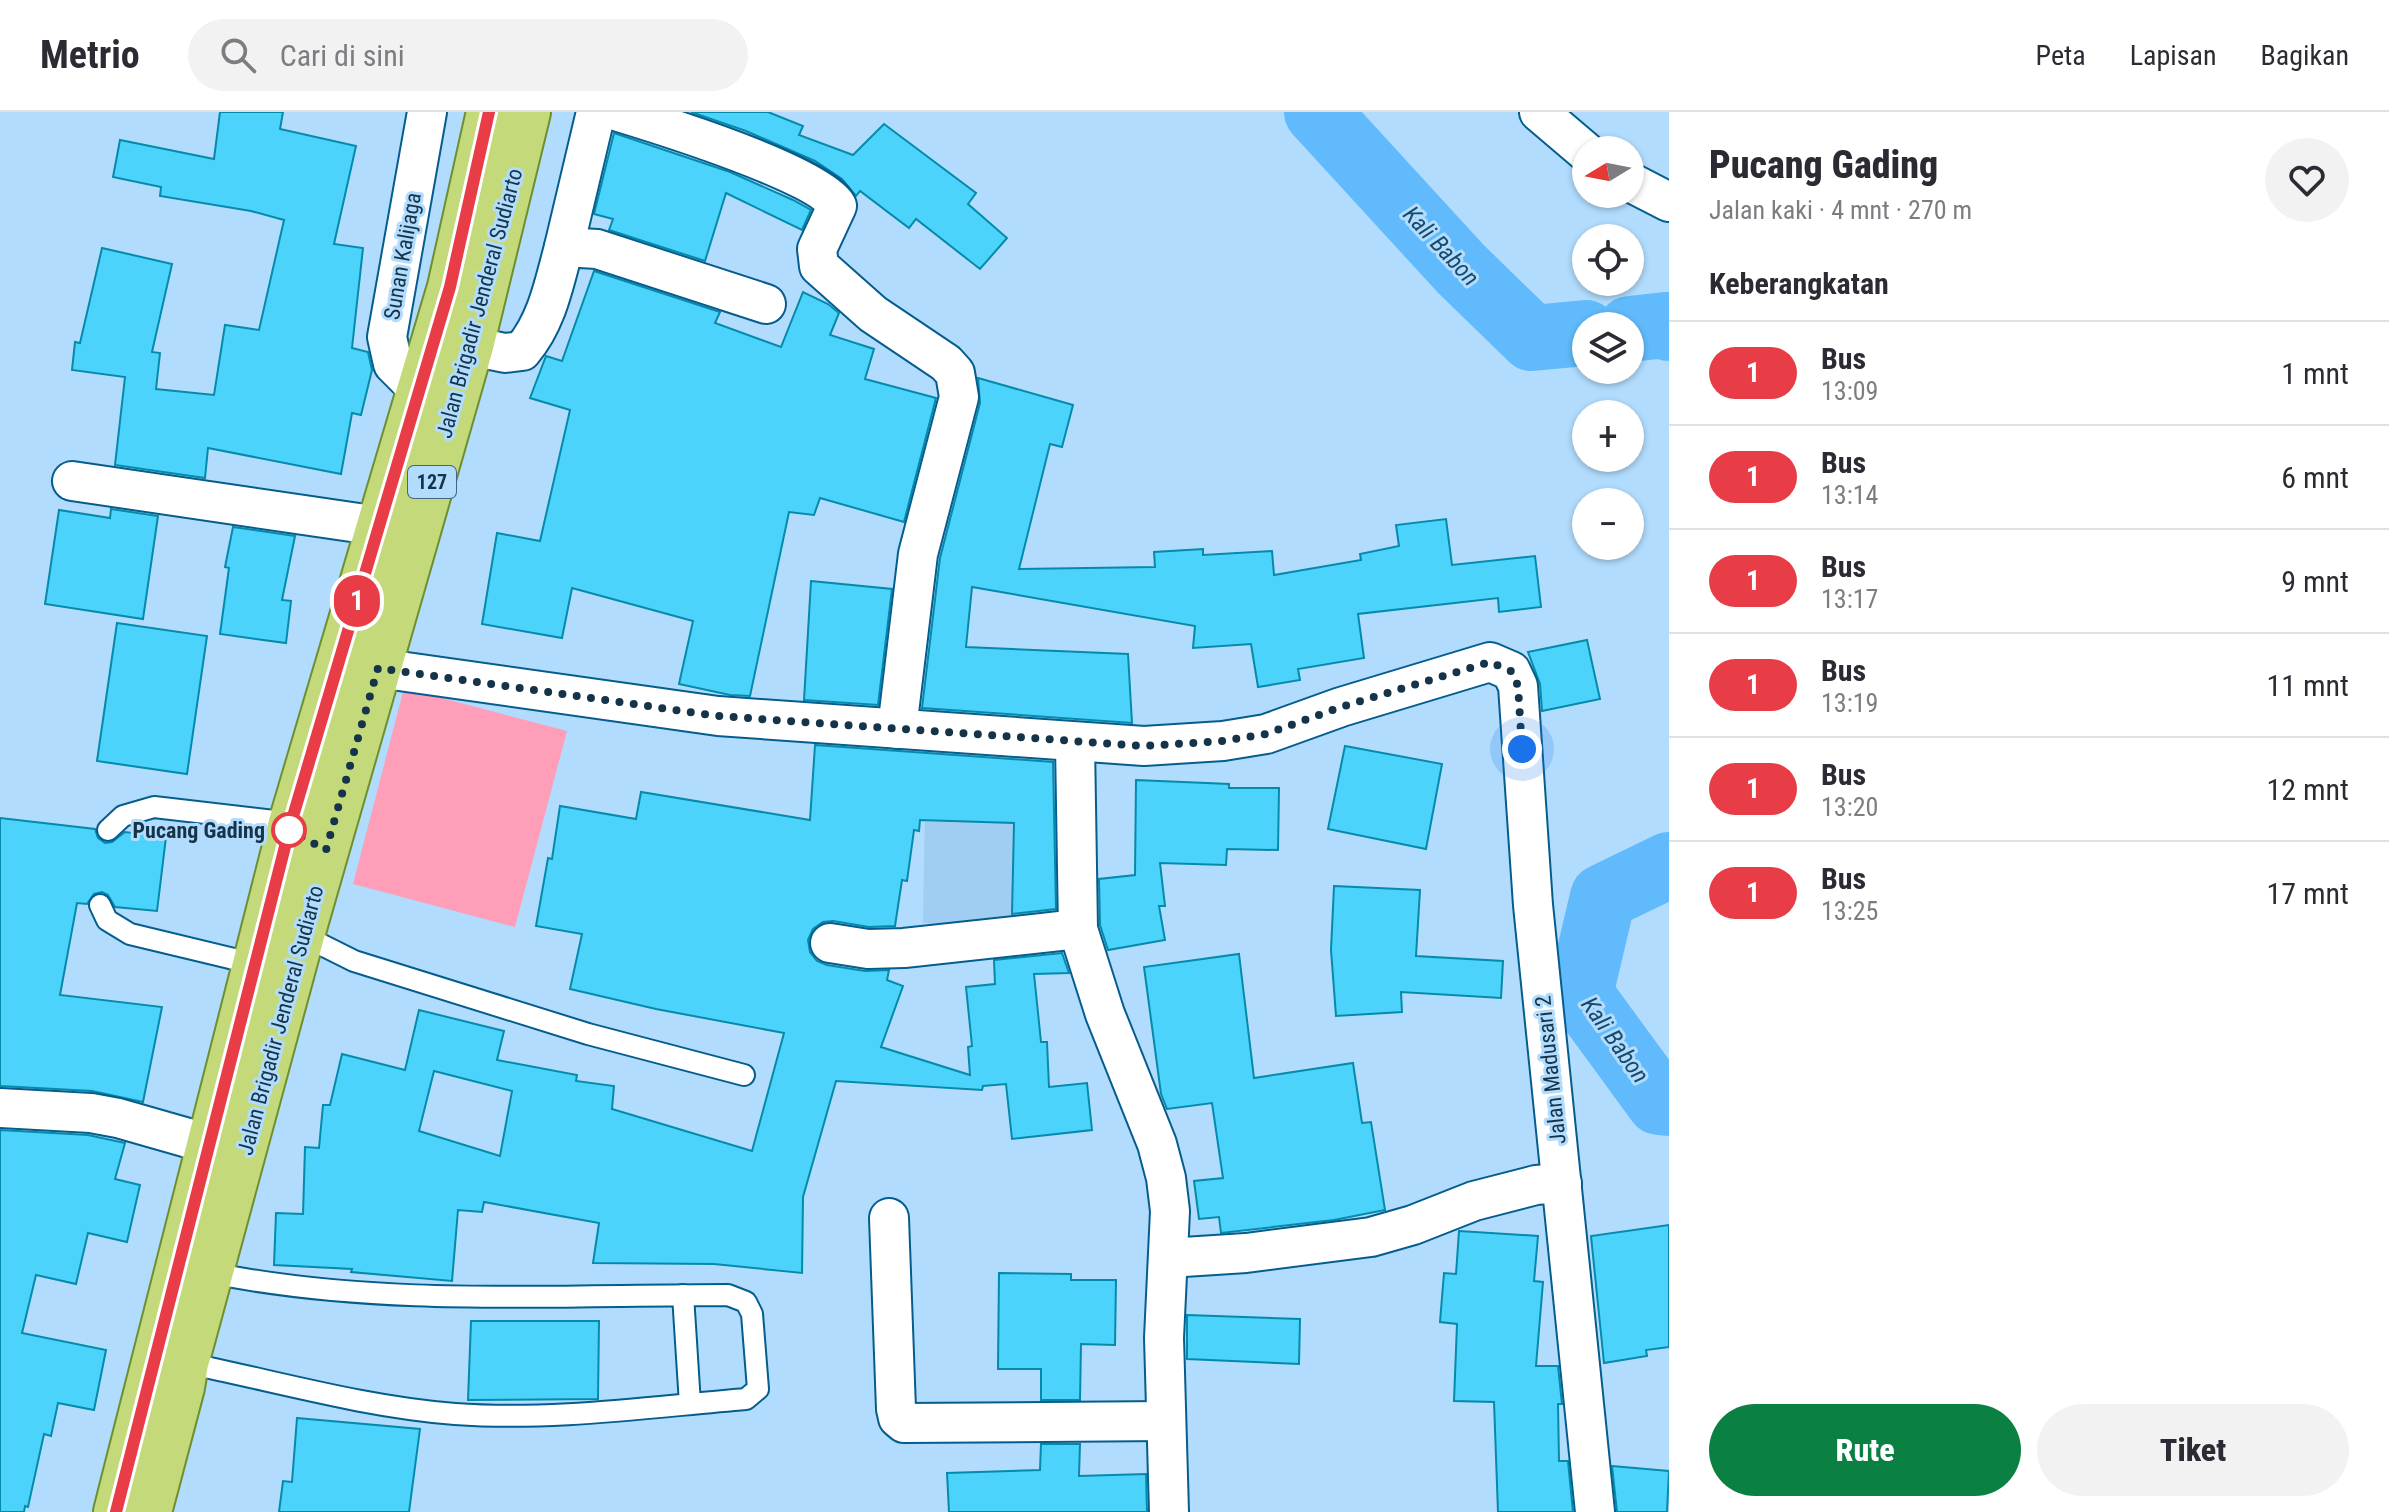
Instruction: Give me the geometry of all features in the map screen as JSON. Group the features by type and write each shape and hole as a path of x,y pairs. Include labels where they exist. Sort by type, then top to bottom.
{"main road":[{"name":"Jalan Brigadir Jenderal Sudiarto","path":"116,1512 291,823 450,287 489,112"},
{"name":"Jalan Brigadir Jenderal Sudiarto","path":"149,1512 186,1363 302,935 471,346 528,112"}],"street":[{"name":"Sunan Kalijaga","path":"419,390 393,364 387,337 427,112"},
{"path":"471,346 505,353 522,351 536,335 551,298 596,112"},
{"path":"619,112 720,145 833,196 837,206 817,249 819,266 873,314 946,363 955,373 959,397 918,554 897,729"},
{"path":"1539,112 1572,140"},
{"path":"1644,189 1669,202"},
{"path":"564,247 597,249 766,304"},
{"path":"72,481 379,526"},
{"name":"Jalan Madusari 2","path":"1075,743 1144,746 1223,741 1266,734 1472,666 1490,662 1511,671 1518,686 1533,905 1595,1512"},
{"path":"378,668 718,716 1075,743 1078,929 1105,1014 1157,1144 1166,1178 1170,1211 1164,1338 1169,1512"},
{"path":"830,943 868,949 904,948 1078,929"},
{"path":"0,1108 104,1116 209,1144"},
{"path":"1168,1258 1246,1253 1371,1237 1413,1225 1474,1201 1536,1185 1562,1183"},
{"path":"889,1218 896,1409 898,1418 904,1423 1166,1421"}],"lane":[{"path":"108,830 123,816 154,807 291,823"},
{"path":"100,905 107,920 130,934 255,964"},
{"path":"302,935 354,961 588,1034 744,1075"},
{"path":"186,1363 402,1409 456,1414 557,1416 746,1399 758,1389 752,1314 746,1302 728,1295 400,1296 273,1284 212,1273"},
{"path":"683,1295 690,1404"}],"shaded area":[{"path":"404,688 567,731 515,927 353,884"},
{"path":"926,745 1071,748 1067,926 923,923"}],"building":[{"path":"220,112 283,112 280,129 356,146 334,244 363,248 352,348 368,352 372,370 361,415 352,413 341,474 208,448 205,478 115,465 125,377 72,370 75,342 80,343 102,248 172,264 152,352 160,353 156,389 214,395 225,325 259,330 284,220 251,211 160,196 161,187 113,177 120,140 214,159"},
{"path":"691,112 768,112 803,126 799,135 853,155 884,124 976,193 968,204 1007,238 980,269 916,219 909,228 860,191 856,196 842,179 815,161 746,131"},
{"path":"614,133 730,172 793,200 811,210 802,230 726,193 705,261 609,230 613,219 594,214"},
{"path":"594,271 720,312 715,323 781,347 803,292 839,313 830,335 874,349 865,379 936,398 904,522 820,498 814,515 789,512 750,696 679,684 693,621 572,588 562,638 482,624 497,533 540,541 570,410 530,398 546,356 562,361"},
{"path":"978,378 1073,405 1062,447 1050,444 1019,569 1155,567 1154,552 1203,549 1203,555 1272,551 1274,575 1361,560 1360,554 1399,546 1396,525 1446,519 1452,565 1535,556 1541,607 1499,612 1498,598 1358,614 1364,658 1298,669 1300,680 1258,687 1251,644 1193,648 1195,626 972,587 966,647 1128,654 1132,723 922,708 940,558 980,403"},
{"path":"111,509 158,516 143,619 45,604 59,510 110,518"},
{"path":"233,527 295,536 282,600 291,601 286,643 220,634 229,568 225,567"},
{"path":"811,581 892,589 878,705 804,700"},
{"path":"117,623 207,636 187,774 97,761"},
{"path":"1587,640 1600,699 1542,711 1540,684 1528,652"},
{"path":"815,745 1053,762 1056,909 1012,914 1014,823 920,820 919,831 914,830 907,881 902,880 895,926 869,927 823,922 813,929 808,940 810,952 817,961 865,971 889,970 887,980 903,986 881,1047 970,1075 968,1047 972,1046 966,987 995,984 994,960 1062,953 1069,973 1034,974 1041,1042 1047,1042 1049,1087 1087,1083 1092,1130 1012,1139 1006,1084 983,1086 982,1090 836,1081 803,1197 802,1273 714,1264 593,1263 599,1223 484,1202 482,1212 458,1210 452,1281 351,1272 352,1269 274,1265 276,1213 303,1214 305,1147 319,1148 323,1105 330,1105 342,1054 405,1070 419,1010 504,1031 497,1060 577,1075 576,1081 614,1086 612,1109 752,1151 784,1033 570,989 582,934 536,926 548,858 552,859 560,806 636,819 641,792 810,820","holes":["434,1071 512,1091 500,1156 419,1131"]},
{"path":"1345,746 1442,764 1426,849 1328,829"},
{"path":"1136,780 1229,784 1229,788 1279,788 1278,850 1227,849 1226,865 1160,863 1165,906 1159,906 1165,940 1108,950 1100,925 1099,879 1135,875"},
{"path":"0,818 95,829 98,838 105,843 112,842 125,832 166,837 157,911 115,907 108,895 102,892 94,894 87,904 77,903 60,995 162,1007 143,1102 92,1091 0,1086"},
{"path":"1334,886 1420,890 1416,956 1503,961 1501,998 1401,992 1402,1012 1336,1016 1331,950"},
{"path":"1239,954 1254,1078 1353,1063 1362,1123 1371,1122 1385,1210 1334,1220 1221,1233 1219,1217 1199,1219 1194,1181 1223,1178 1212,1103 1167,1109 1161,1094 1144,967"},
{"path":"0,1130 88,1135 125,1143 115,1179 140,1185 127,1242 88,1233 76,1284 36,1275 22,1333 106,1350 94,1410 58,1403 51,1436 44,1434 28,1507 25,1506 24,1512 0,1512"},
{"path":"1669,1225 1669,1347 1646,1350 1647,1356 1604,1363 1591,1236"},
{"path":"1459,1231 1538,1236 1534,1281 1543,1282 1536,1366 1558,1366 1562,1404 1558,1404 1559,1461 1568,1461 1573,1512 1498,1512 1494,1402 1454,1401 1457,1324 1440,1322 1444,1273 1456,1274"},
{"path":"999,1273 1071,1274 1071,1280 1116,1280 1115,1345 1081,1344 1080,1400 1041,1400 1041,1369 998,1369"},
{"path":"1187,1315 1300,1319 1299,1364 1187,1359"},
{"path":"471,1321 599,1321 598,1399 468,1400"},
{"path":"297,1418 420,1429 409,1512 279,1512 283,1481 292,1482"},
{"path":"1041,1444 1080,1444 1079,1476 1146,1474 1147,1512 949,1512 947,1473 1040,1470"},
{"path":"1612,1466 1669,1471 1667,1512 1617,1512"}],"waterway":[{"name":"Kali Babon","path":"1317,112 1461,269 1532,338 1572,334"},
{"name":"Kali Babon","path":"1644,327 1666,325 1669,328"},
{"name":"Kali Babon","path":"1669,865 1603,897 1580,994 1659,1102 1669,1103"}],"bus line":[{"name":"1","path":"116,1512 291,823 450,287 489,112"}],"place":[{"name":"Pucang Gading","path":"289,830"}],"route":[{"path":"289,830 326,850 378,668 718,716 1144,746 1223,741 1266,734 1341,707 1490,662 1511,671 1518,686 1522,749"}]}
